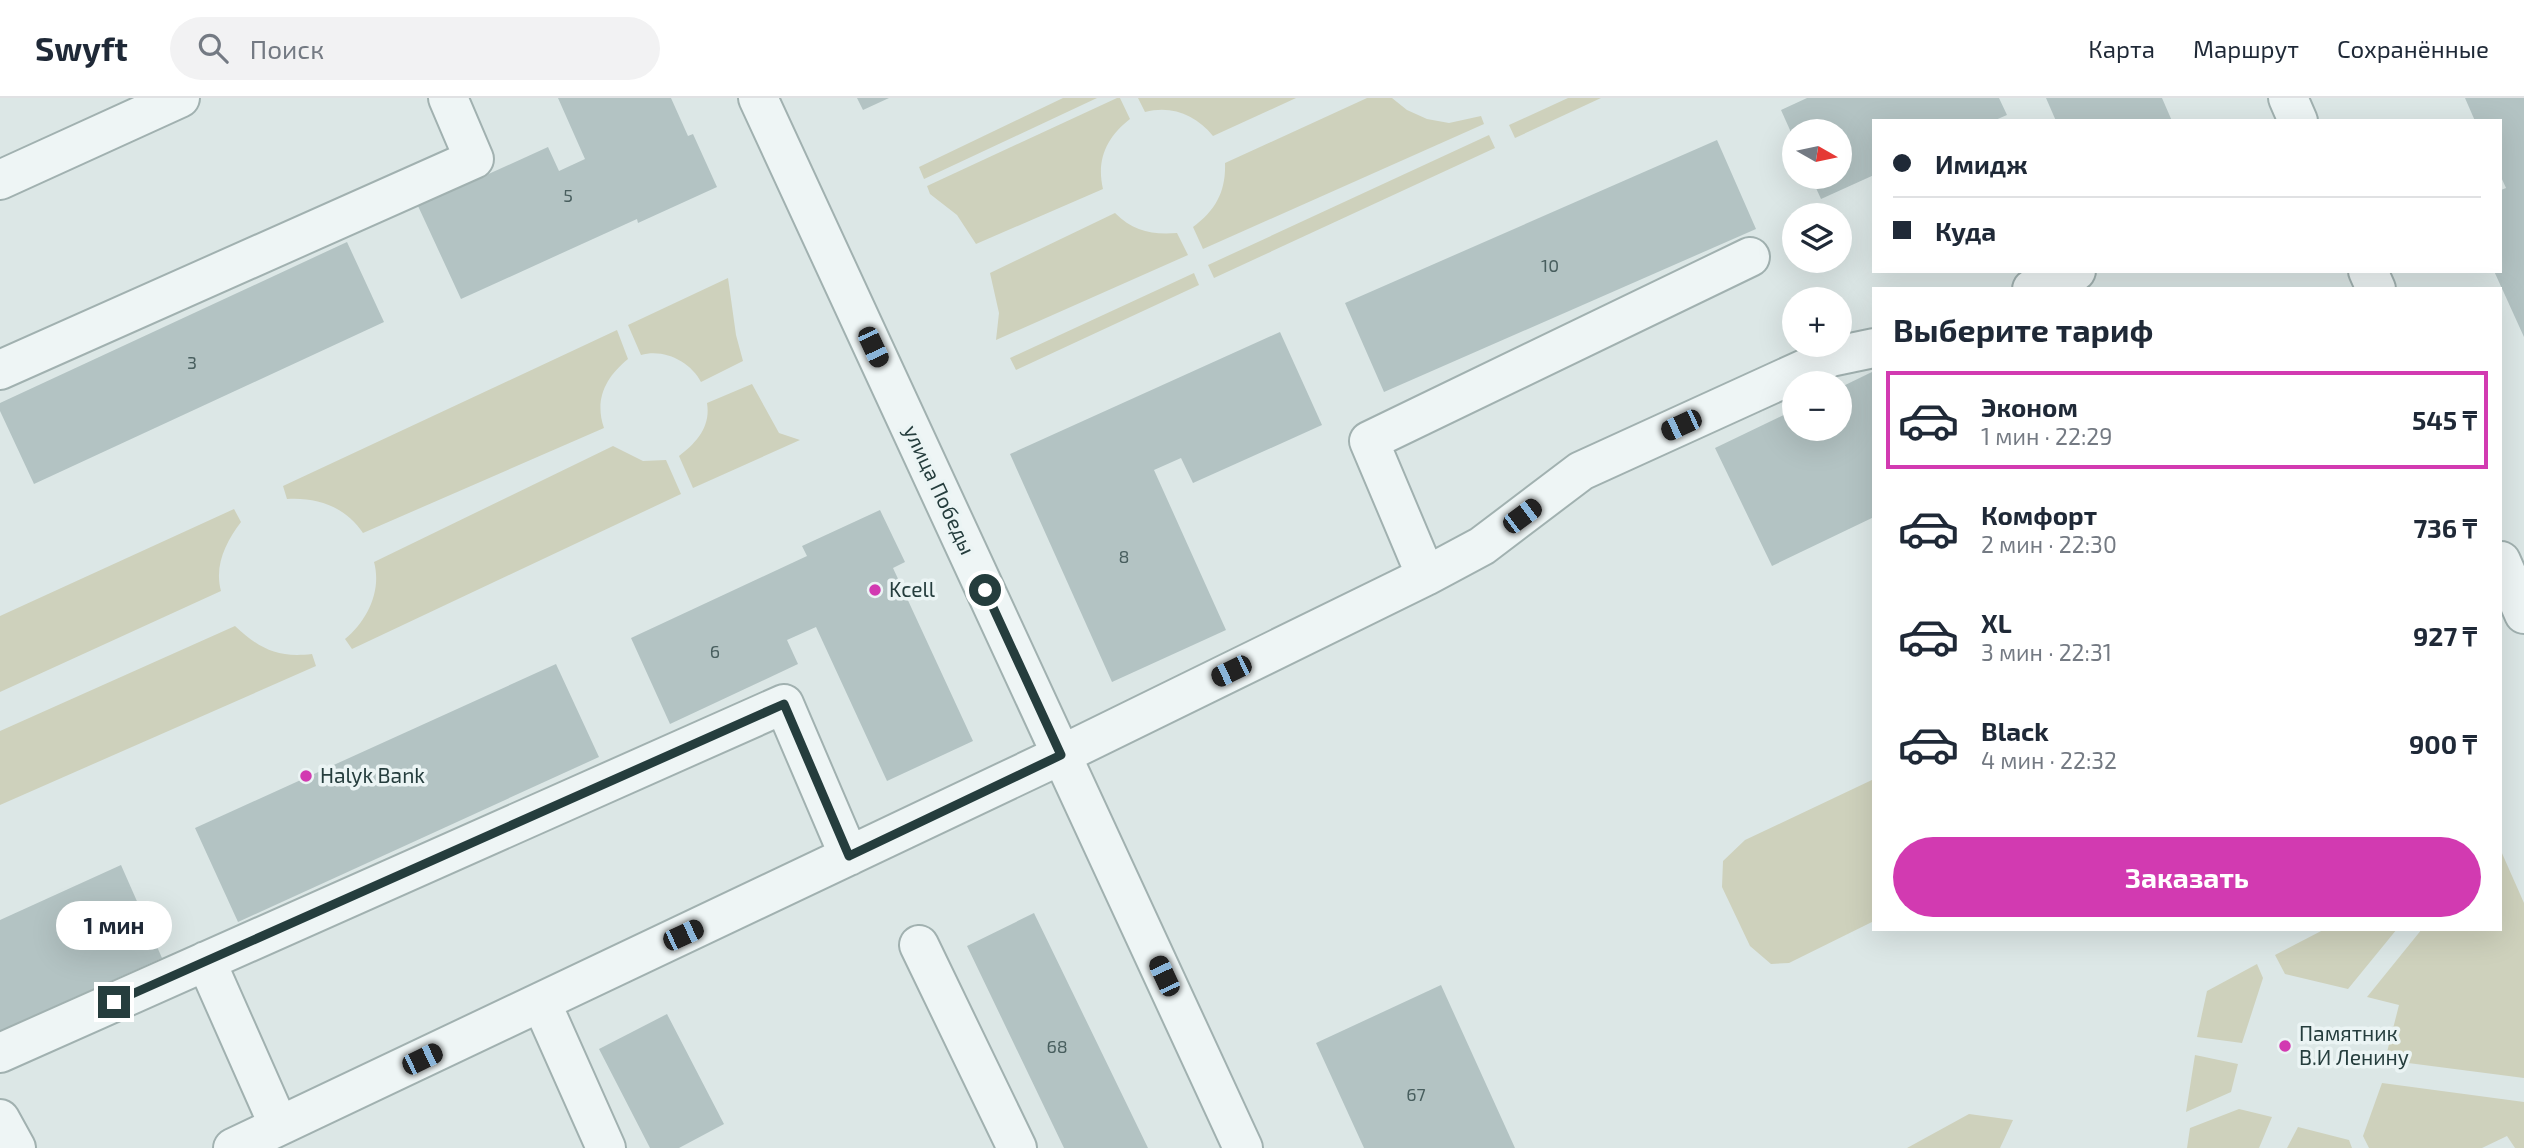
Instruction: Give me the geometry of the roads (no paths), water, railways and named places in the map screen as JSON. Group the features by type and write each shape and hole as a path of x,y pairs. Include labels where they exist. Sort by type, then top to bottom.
{"street":[{"path":"0,180 180,98"},
{"path":"0,370 474,159 449,98"},
{"name":"улица Победы","path":"758,98 1243,1148"},
{"path":"2288,98 2297,119"},
{"path":"1426,576 1369,441 1751,257"},
{"path":"2037,287 2071,273"},
{"path":"233,1148 1061,755 1426,576 1482,546 1581,471 1831,356 1872,348"},
{"path":"2502,563 2524,614"},
{"path":"0,1053 784,704 849,856"},
{"path":"919,945 1017,1148"},
{"path":"206,961 279,1126"},
{"path":"541,1002 606,1148"},
{"path":"0,1119 16,1148"}],"place":[{"name":"Kcell","path":"875,590"},
{"name":"Halyk Bank","path":"306,776"},
{"name":"Памятник В.И Ленину","path":"2285,1046"}]}
